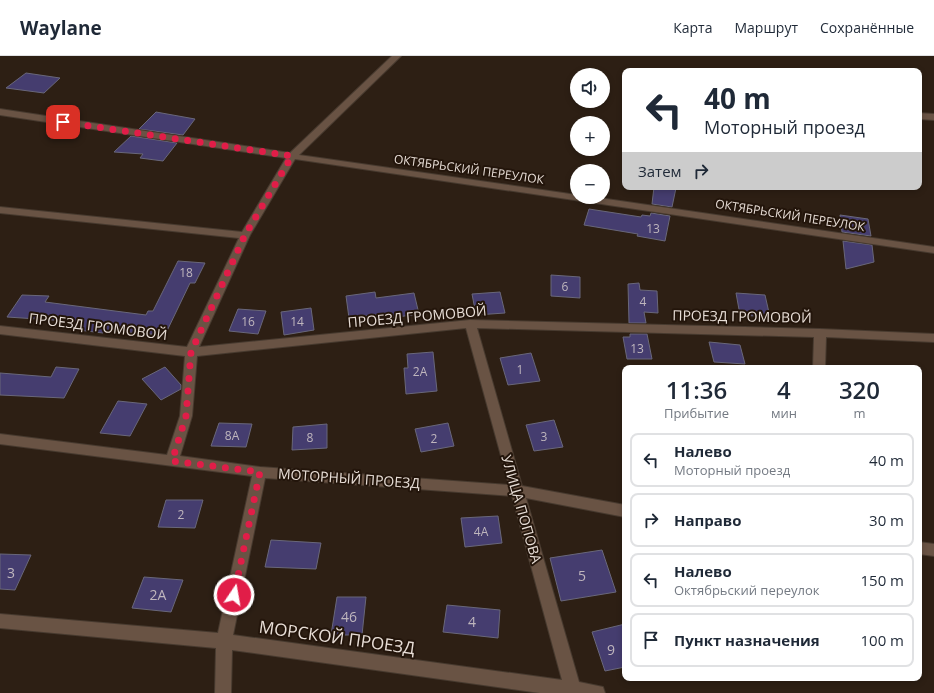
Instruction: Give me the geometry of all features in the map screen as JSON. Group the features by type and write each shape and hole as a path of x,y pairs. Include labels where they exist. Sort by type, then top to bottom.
{"street":[{"path":"172,461 186,416 191,352 245,235 292,156 397,56"},
{"name":"ОКТЯБРЬСКИЙ ПЕРЕУЛОК","path":"0,112 934,250"},
{"path":"922,116 934,117"},
{"path":"0,210 245,235"},
{"name":"ПРОЕЗД ГРОМОВОЙ","path":"0,330 191,352 470,324 820,333 934,338"},
{"name":"УЛИЦА ПОПОВА","path":"470,324 573,691"},
{"path":"819,365 820,333"},
{"name":"МОТОРНЫЙ ПРОЕЗД","path":"0,439 260,472 518,491 622,510"},
{"path":"223,693 224,641 260,472"},
{"path":"922,548 934,550"},
{"name":"МОРСКОЙ ПРОЕЗД","path":"0,621 224,641 573,691 597,693"}],"building":[{"path":"26,73 60,78 44,93 6,88"},
{"path":"156,112 195,119 183,135 139,129"},
{"path":"131,136 177,143 163,161 140,158 143,154 114,152"},
{"path":"654,190 676,190 672,207 652,204"},
{"path":"589,209 641,217 642,215 650,216 651,213 670,216 665,241 637,236 638,234 584,225"},
{"path":"840,215 868,219 871,236 842,232"},
{"path":"843,241 872,245 874,262 846,269"},
{"path":"178,261 205,263 195,283 190,283 165,335 105,331 103,333 62,328 67,321 7,317 22,295 49,296 45,302 146,315 148,311 153,311"},
{"path":"551,275 580,277 580,298 551,296"},
{"path":"639,283 640,290 657,291 658,313 644,312 646,323 629,323 628,284"},
{"path":"375,292 376,298 414,293 419,314 390,318 389,313 349,318 346,296"},
{"path":"500,292 505,313 476,315 472,294"},
{"path":"736,293 765,295 770,317 740,315"},
{"path":"311,308 314,330 284,335 281,312"},
{"path":"238,309 266,311 258,334 229,331"},
{"path":"630,334 647,334 652,359 627,359 623,337 630,337"},
{"path":"709,342 740,345 745,364 714,362"},
{"path":"433,352 437,391 406,394 404,368 408,368 407,354"},
{"path":"531,353 540,381 508,385 500,358"},
{"path":"56,367 79,369 64,398 0,395 0,373 51,377"},
{"path":"165,367 181,385 181,389 161,400 142,379"},
{"path":"118,401 147,404 130,436 100,433"},
{"path":"554,420 563,447 534,451 526,425"},
{"path":"219,423 252,424 246,447 211,446"},
{"path":"448,423 454,446 421,452 415,429"},
{"path":"327,424 327,448 292,450 293,427"},
{"path":"166,500 203,500 195,528 158,527"},
{"path":"498,516 502,543 465,547 461,518"},
{"path":"271,540 321,543 316,569 265,567"},
{"path":"602,550 616,592 561,601 550,558"},
{"path":"0,554 31,555 15,590 0,589"},
{"path":"144,577 183,580 171,612 132,608"},
{"path":"337,597 366,597 362,635 331,635"},
{"path":"447,605 500,610 498,638 443,632"},
{"path":"622,625 622,668 605,671 592,632"}],"route":[{"path":"63,122 292,156 245,235 191,352 186,416 172,461 260,472 234,595"}]}
